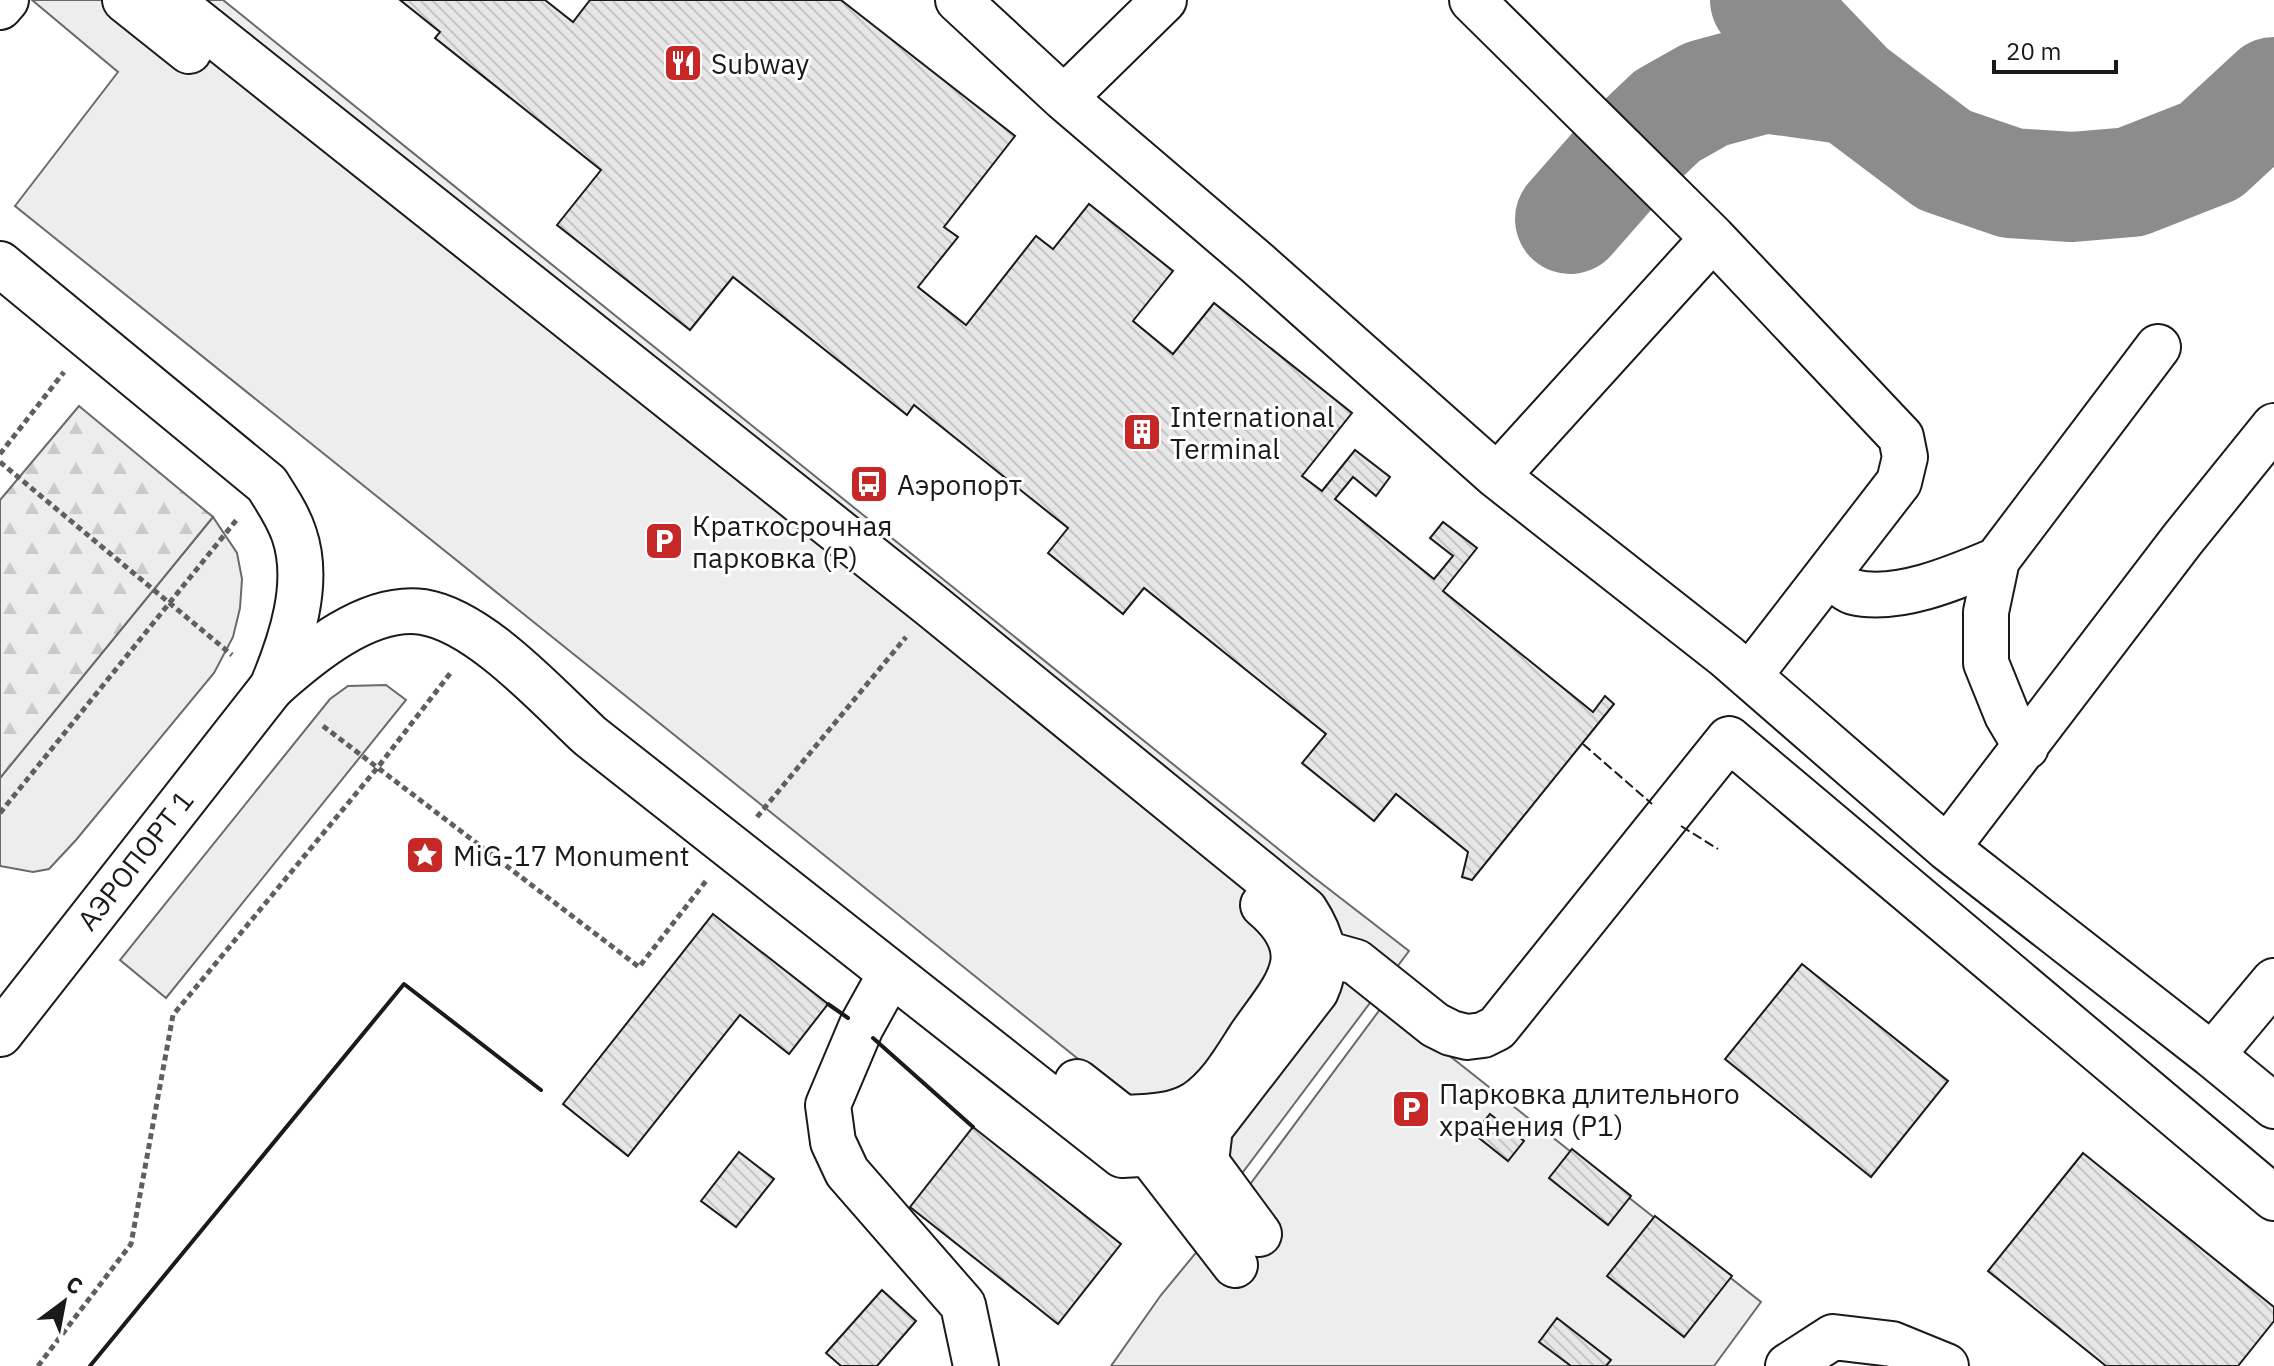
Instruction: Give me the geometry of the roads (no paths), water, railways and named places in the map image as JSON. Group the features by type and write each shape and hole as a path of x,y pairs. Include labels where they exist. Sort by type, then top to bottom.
{"main road":[{"path":"0,7 6,0"},
{"path":"125,0 1185,839 1279,918 1291,941 1293,956 1287,985 1218,1085 1193,1105 1165,1115 1131,1142"},
{"path":"170,0 920,596 1305,910 1318,930 1324,953 1323,972 1316,991 1208,1131 1176,1152 1131,1142 891,973 741,836"},
{"path":"958,0 1064,98 1256,262 1497,476 1749,676 1947,848 2274,1106"},
{"path":"1064,98 1164,0"},
{"path":"1472,0 1713,238 1901,437 1905,457 1899,482 1749,676"},
{"path":"1497,476 1713,238"},
{"path":"0,264 267,484 295,536 299,563 295,616 272,687"},
{"path":"2026,747 2007,715 1986,663 1986,612 1997,560 2158,347"},
{"path":"1947,848 2182,540 2274,426"},
{"path":"1828,574 1850,591 1887,595 1956,577 1997,560"},
{"path":"272,687 322,645 361,624 382,617 420,612 456,624 494,650 590,736 741,836 1131,1142 1179,1195 1247,1250 1206,1162 1208,1131 1218,1085"},
{"name":"АЭРОПОРТ 1","path":"0,1034 272,687"},
{"path":"1324,953 1356,962 1435,1025 1451,1033 1467,1037 1483,1035 1497,1028 1729,739 2274,1198"},
{"path":"891,973 861,1027 828,1105 833,1142 847,1172 963,1305 976,1366"},
{"path":"2212,1055 2274,981"},
{"path":"1788,1366 1833,1337 1892,1344 1946,1366"}],"place":[{"name":"Subway","path":"683,63"},
{"name":"International Terminal","path":"1142,432"},
{"name":"Аэропорт","path":"869,484"},
{"name":"Краткосрочная парковка (P)","path":"664,541"},
{"name":"MiG-17 Monument","path":"425,855"},
{"name":"Парковка длительного хранения (P1)","path":"1411,1109"}]}
